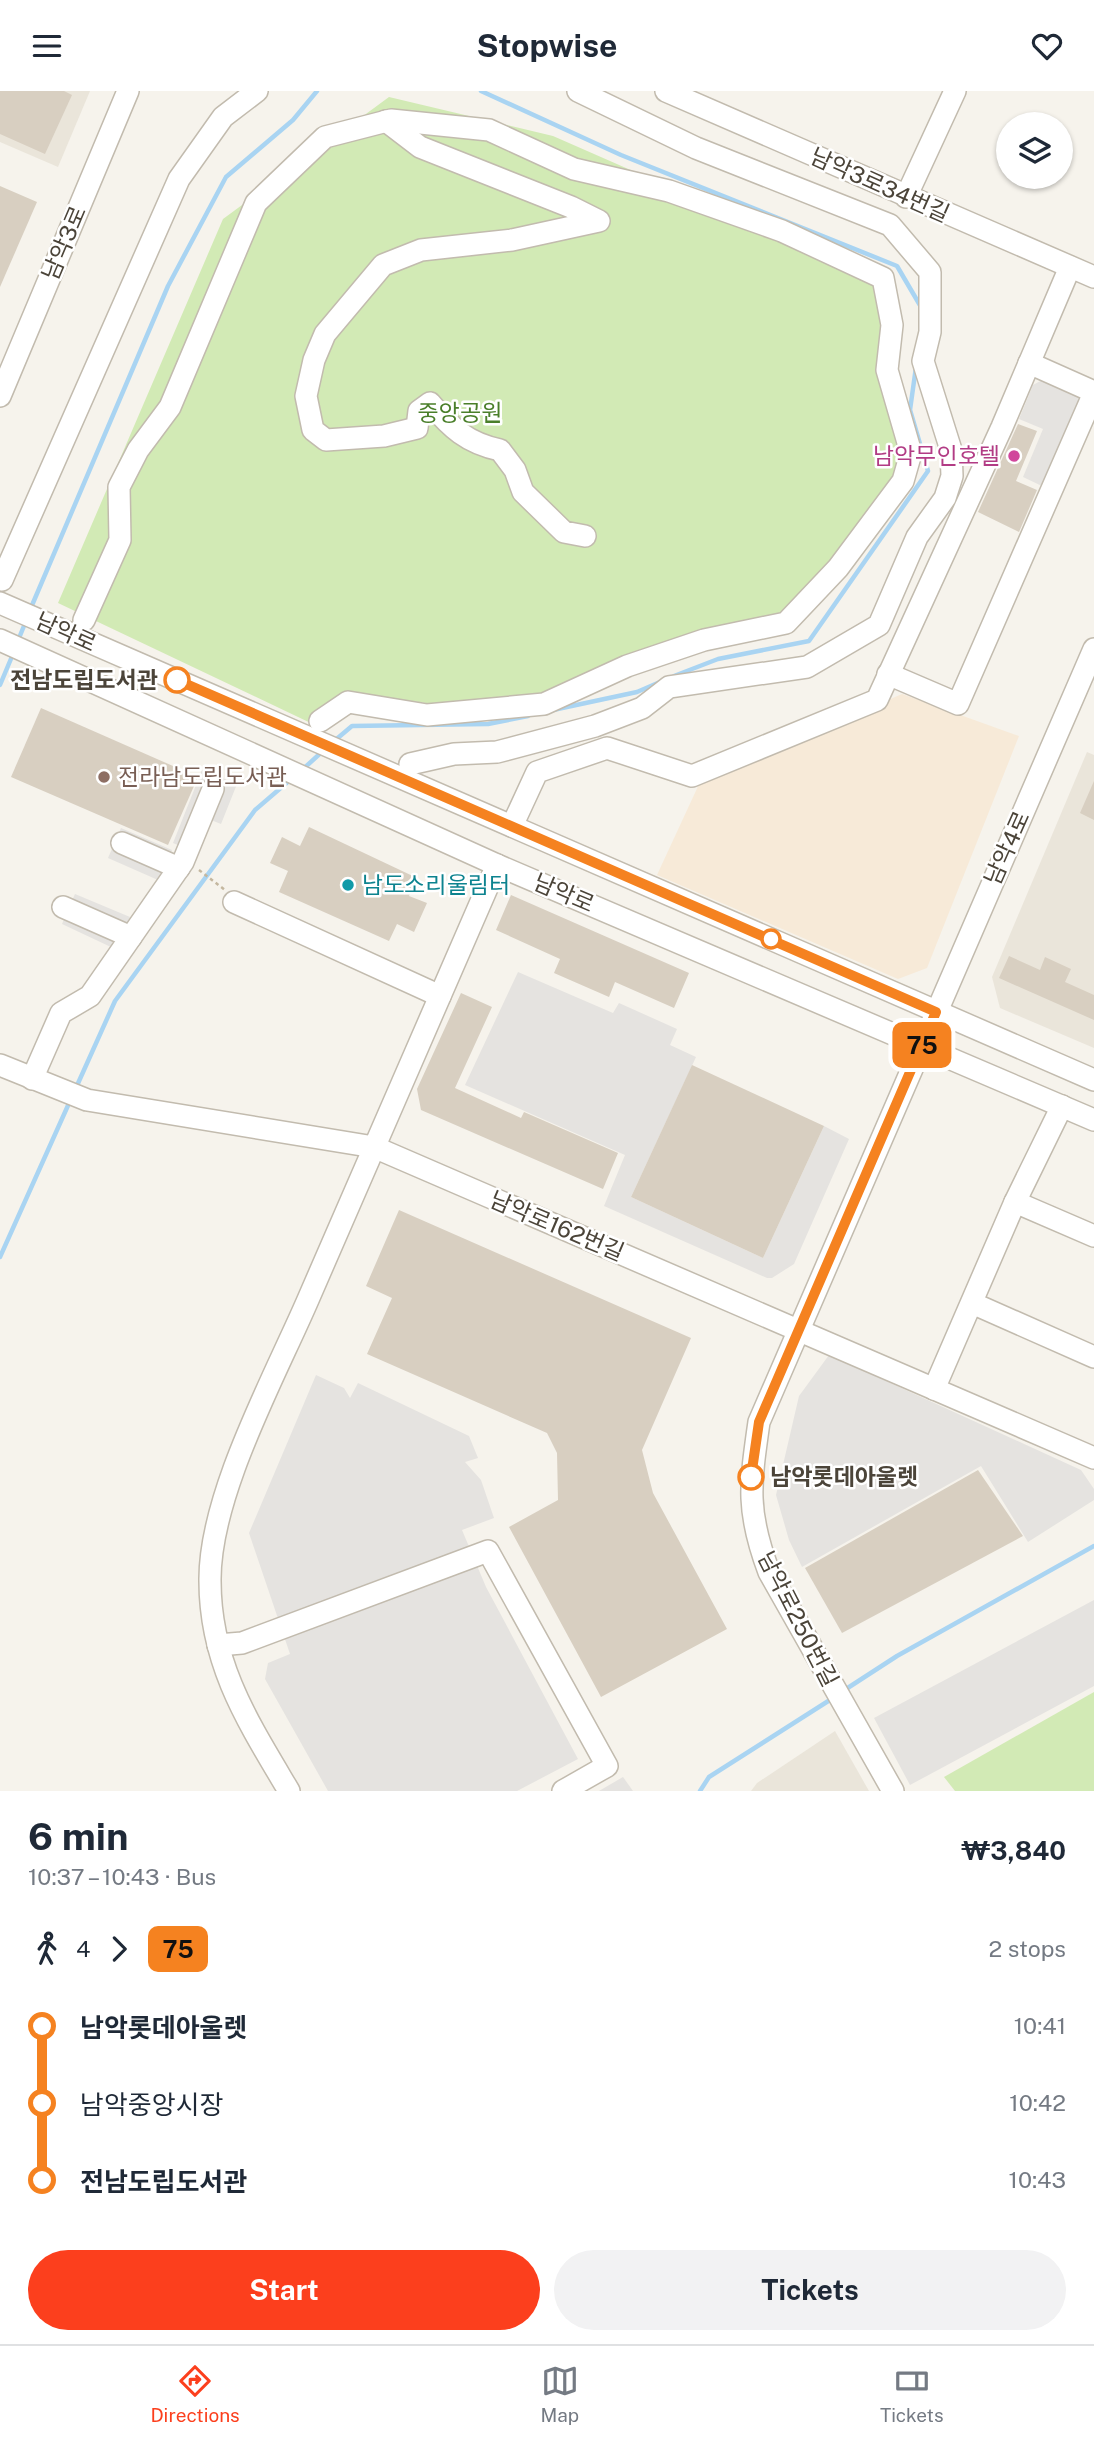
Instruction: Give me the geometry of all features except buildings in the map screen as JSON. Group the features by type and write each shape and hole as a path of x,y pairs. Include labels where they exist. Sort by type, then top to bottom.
{"street":[{"name":"남악3로","path":"0,396 128,91"},
{"path":"2,580 179,179 223,117 257,91"},
{"path":"410,764 454,754 497,752 595,726 642,708 669,687 807,667 879,625 917,537 945,498 952,475 951,450 923,361 930,332 930,272 890,225 696,148 578,91"},
{"name":"남악3로34번길","path":"666,91 1094,278"},
{"path":"906,197 955,91"},
{"path":"386,121 420,147 571,207 599,221 512,240 421,250 383,265 325,334 314,360 306,396 313,430 326,440 384,436 417,428 419,411 430,403 458,435 481,446 500,450 515,470 523,492 564,533 586,535"},
{"path":"84,620 120,540 119,487 138,450 170,407 256,203 325,138 386,121 489,130 574,169 669,191 782,230 883,278 892,325 887,370 911,453 903,481 838,568 786,623 704,640 627,666 544,704 427,715 348,702 320,721"},
{"path":"512,826 537,772 607,748 692,776 877,700 1070,267"},
{"path":"888,674 958,704 1094,393 1029,363"},
{"name":"남악로","path":"0,603 1094,1080"},
{"name":"남악로","path":"0,640 497,865 1094,1120"},
{"name":"남악4로","path":"921,1047 1094,649"},
{"path":"36,1081 61,1013 90,996 185,866 213,789"},
{"path":"122,843 185,866"},
{"path":"289,1791 225,1676 210,1579 216,1522 256,1420 497,865"},
{"path":"233,902 440,996"},
{"path":"63,907 131,937"},
{"name":"남악로250번길","path":"893,1791 856,1730 769,1571 754,1533 750,1485 759,1422 921,1047"},
{"name":"남악로162번길","path":"0,1065 87,1100 374,1147 1094,1458"},
{"path":"934,1389 1015,1202 1062,1106"},
{"path":"1015,1202 1094,1236"},
{"path":"972,1303 1094,1357"},
{"path":"218,1644 242,1643 488,1551 607,1766 563,1791"}],"path":[{"path":"185,866 219,885"}],"shaded area":[{"path":"0,91 90,91 58,167 0,142"},
{"path":"1044,379 1077,392 1080,405 1044,487 1023,477 1043,429 1019,419 1033,385"},
{"path":"902,694 1019,736 927,968 898,979 657,875 700,782"},
{"path":"1087,752 1094,755 1094,1048 1000,1008 992,977"},
{"path":"202,770 237,784 221,824 206,818 192,851 173,843"},
{"path":"121,828 172,850 158,880 108,858"},
{"path":"75,894 130,917 113,948 62,924"},
{"path":"518,972 613,1013 619,1003 677,1029 670,1045 696,1057 631,1197 763,1258 824,1126 849,1139 794,1264 772,1278 767,1278 604,1206 625,1155 465,1085"},
{"path":"829,1355 1081,1470 1094,1489 1094,1500 1028,1542 981,1466 802,1567 789,1540 776,1495 799,1396"},
{"path":"316,1375 344,1388 350,1398 358,1383 469,1436 478,1458 465,1462 481,1480 494,1518 462,1530 486,1587 578,1759 517,1791 328,1791 265,1679 268,1663 290,1654 249,1533"},
{"path":"1094,1600 1094,1686 910,1785 874,1718"},
{"path":"835,1731 869,1791 751,1791 757,1783"},
{"path":"623,1777 633,1791 599,1791"}],"green space":[{"name":"중앙공원","path":"389,97 553,136 879,279 904,472 815,609 652,649 504,714 369,695 319,727 58,603 223,219"},
{"path":"1094,1692 1094,1791 955,1791 944,1777"}],"waterway":[{"path":"30,610 168,286 226,177 293,120 317,91"},
{"path":"481,91 621,155 897,266 921,307"},
{"path":"674,676 718,659 809,641 928,471 910,410 916,367"},
{"path":"17,643 26,621"},
{"path":"0,685 13,654"},
{"path":"553,710 637,692 660,682"},
{"path":"333,742 352,726 488,724 528,716"},
{"path":"302,770 324,750"},
{"path":"75,1090 115,1001 255,810 290,780"},
{"path":"0,1257 70,1101"},
{"path":"843,1691 897,1656 1094,1546"},
{"path":"700,1791 709,1777 833,1698"}],"bus line":[{"name":"75","path":"177,680 936,1012 759,1422 751,1477"}],"place":[{"name":"남악무인호텔","path":"1014,456"},
{"name":"전남도립도서관","path":"177,680"},
{"name":"전라남도립도서관","path":"104,777"},
{"name":"남도소리울림터","path":"348,885"},
{"name":"남악롯데아울렛","path":"751,1477"}]}
